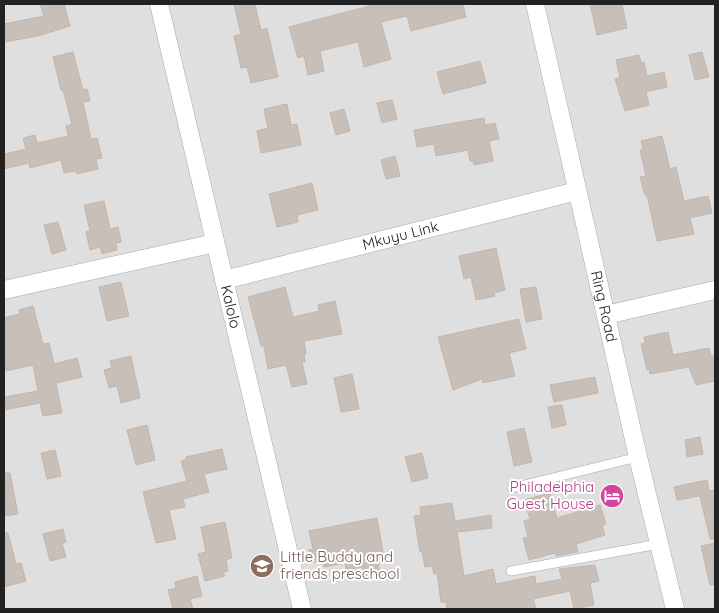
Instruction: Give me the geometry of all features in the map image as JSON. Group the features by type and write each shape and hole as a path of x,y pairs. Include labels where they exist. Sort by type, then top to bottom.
{"street":[{"name":"Kalolo","path":"159,4 302,609"},
{"name":"Ring Road","path":"536,4 638,457 675,609"},
{"name":"Mkuyu Link","path":"224,280 577,191"},
{"path":"4,290 215,243"},
{"path":"606,315 715,290"}],"lane":[{"path":"512,488 638,457"},
{"path":"511,571 659,544"}],"shaded area":[{"path":"4,4 715,4 715,609 4,609"}],"building":[{"path":"40,4 64,4 70,26 38,36 4,42 4,24 44,16"},
{"path":"234,4 255,4 261,30 267,28 278,77 251,83 247,67 241,68 234,36 241,34"},
{"path":"377,4 463,4 466,17 411,31 407,16 381,22 391,59 364,67 358,42 320,51 324,71 308,75 304,56 298,58 289,27"},
{"path":"590,4 622,4 627,28 597,35"},
{"path":"73,52 83,90 87,89 90,101 83,102 91,139 97,138 102,158 96,159 98,169 77,174 76,171 64,173 61,160 30,168 29,163 4,169 4,154 26,149 23,138 35,135 37,143 68,136 66,126 72,124 53,57"},
{"path":"702,52 709,77 695,80 689,55"},
{"path":"639,55 641,63 644,62 647,76 664,72 667,87 646,92 649,105 625,111 615,79 620,78 616,60"},
{"path":"480,61 486,83 443,94 437,72"},
{"path":"392,100 397,119 382,123 377,103"},
{"path":"287,104 291,125 297,124 301,145 261,153 257,131 268,128 264,109"},
{"path":"344,109 350,131 336,135 330,113"},
{"path":"484,118 485,125 495,123 499,139 489,141 493,161 474,165 473,161 470,161 468,150 436,156 434,144 417,147 414,130"},
{"path":"662,136 670,169 676,167 684,201 708,196 712,213 690,218 694,234 657,241 647,195 645,195 640,177 646,176 640,150 643,149 641,141"},
{"path":"395,156 400,176 386,179 381,160"},
{"path":"312,183 318,210 297,215 298,222 277,227 269,194"},
{"path":"104,201 110,229 118,227 121,242 116,243 117,250 102,254 100,247 90,250 86,232 90,231 84,205"},
{"path":"58,222 66,250 52,254 44,225"},
{"path":"496,248 505,290 494,293 495,296 476,300 471,277 464,279 459,256"},
{"path":"121,282 129,316 107,321 99,287"},
{"path":"285,287 293,317 319,311 318,305 335,301 342,334 304,341 306,354 304,354 305,362 302,362 307,384 292,387 286,365 268,369 264,346 261,346 248,297"},
{"path":"536,287 542,319 526,322 520,289"},
{"path":"33,306 43,344 49,343 54,364 77,358 82,377 56,383 62,413 43,416 40,403 4,410 4,397 38,391 33,365 6,371 4,362 4,318 20,314 19,310"},
{"path":"519,319 526,349 509,353 515,376 483,383 482,379 453,390 438,337"},
{"path":"668,332 673,355 709,348 711,356 715,356 715,381 696,385 689,367 650,374 649,369 647,370 641,344 645,343 644,337"},
{"path":"131,356 140,398 121,403 117,386 109,388 104,370 112,368 110,361"},
{"path":"352,374 359,409 341,412 334,378"},
{"path":"595,377 598,393 554,402 550,385"},
{"path":"562,405 566,425 552,428 548,407"},
{"path":"147,425 155,460 136,465 127,430"},
{"path":"524,428 532,462 514,466 507,432"},
{"path":"700,437 703,454 687,457 685,440"},
{"path":"222,449 227,469 204,474 209,492 183,499 185,507 169,510 176,539 156,543 143,492 187,481 181,461 187,459 186,457"},
{"path":"55,450 61,476 47,479 41,453"},
{"path":"422,453 428,478 412,482 405,457"},
{"path":"4,473 10,473 18,514 4,516"},
{"path":"707,480 709,491 715,490 715,539 710,539 700,496 677,500 674,487"},
{"path":"550,493 557,518 600,505 606,524 602,526 605,535 576,544 578,552 556,556 555,553 529,560 523,538 528,537 524,521 530,519 524,500"},
{"path":"452,503 455,521 491,515 492,528 457,532 464,576 493,569 496,584 535,576 536,584 562,579 559,569 595,565 599,581 590,583 594,605 574,609 570,591 533,599 536,609 447,609 446,602 441,602 437,573 434,574 432,566 425,567 422,551 420,552 414,516 421,515 420,507"},
{"path":"377,518 385,563 378,564 380,573 364,576 362,567 346,570 345,563 324,567 323,560 312,563 309,550 313,549 309,531"},
{"path":"225,522 232,558 226,560 228,571 223,572 225,576 205,581 198,554 206,552 201,527"},
{"path":"63,529 66,542 62,543 66,557 50,561 43,534"},
{"path":"4,533 8,533 16,564 21,563 26,581 4,587"},
{"path":"715,543 715,584 710,585 701,546"},
{"path":"197,576 202,596 190,599 193,609 173,609 168,590 176,588 175,582"}],"place":[{"name":"Philadelphia Guest House","path":"612,496"},
{"name":"Little Buddy and friends preschool","path":"262,566"}]}
